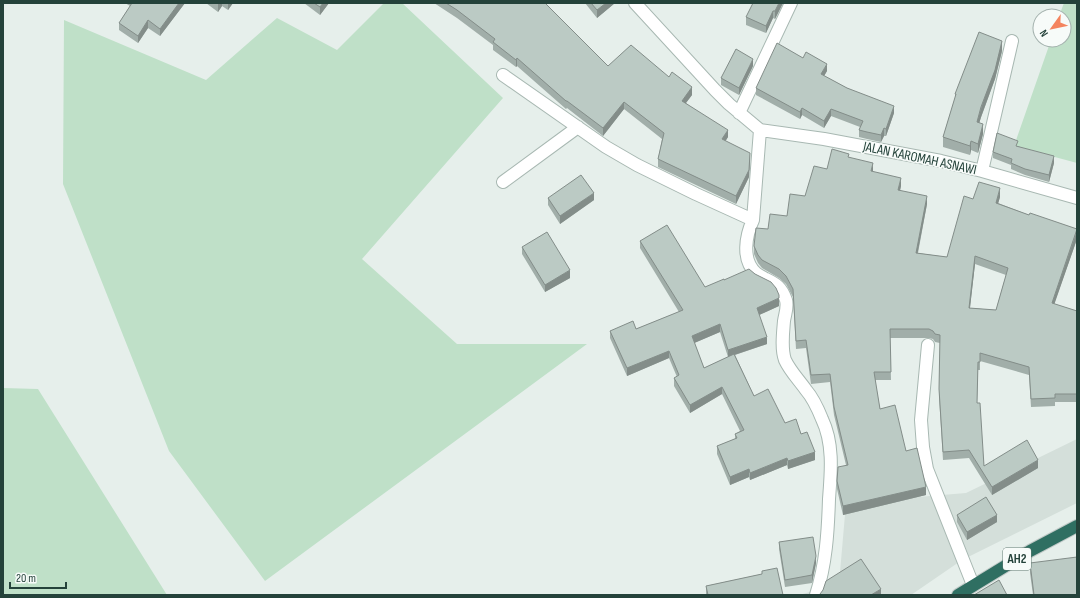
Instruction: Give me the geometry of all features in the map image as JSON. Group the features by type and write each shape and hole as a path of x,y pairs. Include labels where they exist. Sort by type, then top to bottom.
{"highway":[{"name":"AH2","path":"958,595 1030,551 1077,526"}],"street":[{"path":"635,3 715,90 739,113 760,130 753,220 747,237 746,257 756,273 780,287 785,298 787,307 783,337 785,359 789,367 808,391 823,420 831,451 828,538 825,562 816,595"},
{"path":"739,113 791,3"},
{"path":"982,171 1012,41"},
{"path":"503,75 606,147 637,165 753,220"},
{"path":"503,182 578,127"},
{"name":"JALAN KAROMAH ASNAWI","path":"760,130 824,138 941,160 1077,198"},
{"path":"928,345 921,420 923,447 927,469 973,585"}],"shaded area":[{"path":"1077,439 1077,503 962,560 911,595 799,595 839,584 846,503 966,493"}],"green space":[{"path":"384,3 402,3 503,98 362,259 457,344 587,344 265,581 169,451 63,184 64,20 206,80 277,18 337,50"},
{"path":"1064,3 1077,3 1077,163 1014,146 1048,48 1072,48 1072,8 1062,8"},
{"path":"3,388 38,389 167,595 3,595"}],"building":[{"path":"132,3 179,3 160,29 148,20 138,36 119,23"},
{"path":"314,3 323,3 320,7"},
{"path":"446,3 545,3 608,66 631,45 669,77 672,72 692,87 682,101 728,130 722,139 750,153 749,170 736,196 658,159 664,133 624,102 603,128 566,101 517,58 516,60 493,42 495,39"},
{"path":"591,3 606,3 597,10"},
{"path":"753,3 779,3 775,11 773,11 766,26 746,17"},
{"path":"979,32 1002,41 995,70 977,122 983,124 978,144 971,141 970,146 943,137 955,94"},
{"path":"777,43 803,58 806,52 827,64 821,74 847,88 894,106 886,129 884,128 881,135 859,130 863,121 831,109 824,121 802,108 800,112 756,88"},
{"path":"736,49 753,59 739,88 721,78"},
{"path":"997,133 1018,141 1016,146 1054,156 1049,175 1025,169 1011,163 1012,159 993,152"},
{"path":"832,149 849,154 848,157 873,163 871,171 901,178 898,190 927,196 916,253 947,257 964,196 973,199 979,182 1000,188 996,203 1029,215 1030,213 1077,229 1052,303 1077,311 1077,394 1055,394 1055,398 1031,399 1029,367 980,353 980,362 978,362 977,403 980,403 984,466 1027,440 1038,460 992,487 969,450 943,452 939,389 940,335 935,334 929,329 890,329 891,372 874,372 880,409 895,405 906,451 917,448 926,487 843,506 837,481 838,467 848,465 834,407 830,374 811,375 806,340 796,341 793,289 786,276 779,269 762,260 754,246 756,228 768,229 770,214 787,216 790,194 805,196 814,166 827,169","holes":["975,256 1008,268 996,310 969,308"]},
{"path":"581,175 594,193 560,216 548,198"},
{"path":"667,225 705,287 749,269 755,274 771,282 776,288 779,298 757,308 767,337 728,350 720,324 692,336 704,368 734,354 754,396 768,389 785,423 796,419 801,434 807,432 815,452 788,461 787,458 750,473 749,469 730,477 717,446 737,438 735,434 744,430 722,387 690,405 674,378 679,375 669,351 627,368 610,331 633,321 636,329 683,310 640,241"},
{"path":"547,232 570,270 545,285 522,247"},
{"path":"986,497 997,515 967,532 957,515"},
{"path":"813,537 816,556 812,575 785,580 779,542"},
{"path":"1077,557 1077,595 1034,595 1030,563"},
{"path":"861,559 881,589 871,595 820,595 826,581"},
{"path":"777,568 783,595 708,595 706,586 762,574 762,571"},
{"path":"999,580 1007,595 974,595"}]}
